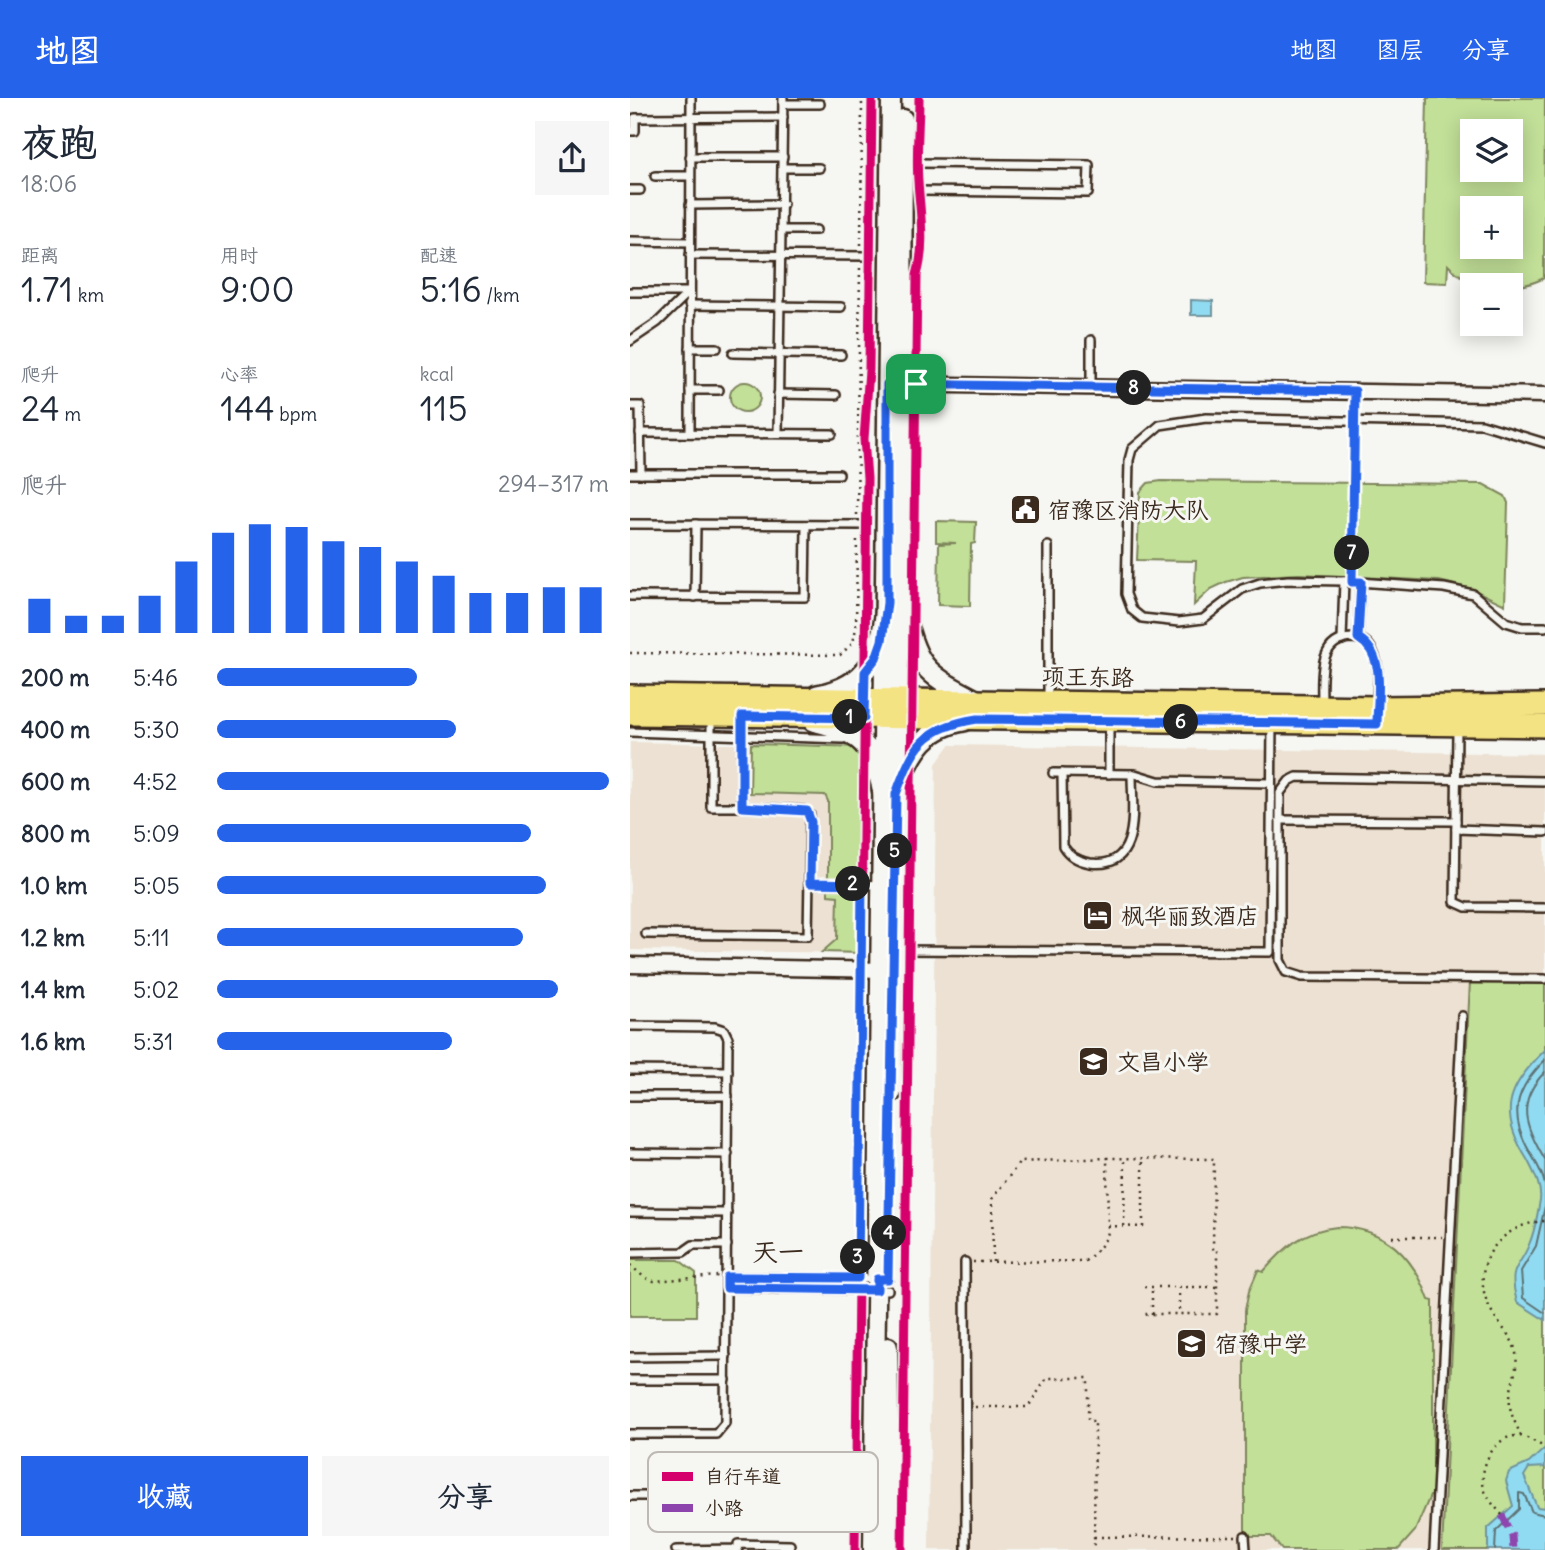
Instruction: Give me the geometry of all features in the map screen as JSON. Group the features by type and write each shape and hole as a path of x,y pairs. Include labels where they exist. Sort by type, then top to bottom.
{"main road":[{"path":"799,708 865,672 876,658 894,603"},
{"path":"889,794 919,744 947,724 978,711 926,671 894,603"},
{"name":"项王东路","path":"630,696 799,708 1377,716 1545,705"},
{"path":"799,708 863,741 874,756 889,794"},
{"name":"项王东路","path":"630,714 742,725 799,708"},
{"name":"项王东路","path":"1109,712 1272,723 1322,715"},
{"name":"项王东路","path":"1377,716 1457,725 1545,726"}],"street":[{"path":"876,1452 882,1284 890,709 894,603 891,98"},
{"path":"894,384 904,98"},
{"path":"894,384 1545,395"},
{"path":"887,970 894,950 888,885"},
{"path":"630,965 887,970"},
{"path":"882,1284 889,1550"},
{"path":"873,1550 874,1532"}],"lane":[{"path":"690,433 691,98"},
{"path":"778,433 783,101 820,104"},
{"path":"630,131 635,131 635,118 783,117"},
{"path":"690,157 783,158"},
{"path":"918,163 1089,165 1088,193 919,191"},
{"path":"783,168 818,168"},
{"path":"655,176 690,176"},
{"path":"630,190 640,190"},
{"path":"690,205 783,204"},
{"path":"782,230 816,230"},
{"path":"630,241 690,242"},
{"path":"690,255 865,256"},
{"path":"630,292 690,292"},
{"path":"630,341 658,322 690,292"},
{"path":"690,305 841,307"},
{"path":"1091,340 1091,387"},
{"path":"690,348 717,348"},
{"path":"733,353 841,355"},
{"path":"690,390 719,390"},
{"path":"778,394 836,394"},
{"path":"630,406 640,406 640,474"},
{"path":"1545,443 1512,430 1482,424 1185,420 1160,425 1132,449 1129,460 1126,594 1132,610 1142,618 1179,622 1203,619 1242,589 1260,583 1288,580 1444,588 1473,594 1506,622 1522,627 1545,626"},
{"path":"640,433 832,434"},
{"path":"630,474 839,474"},
{"path":"630,524 861,525"},
{"path":"695,597 696,524"},
{"path":"630,596 804,597 806,525"},
{"path":"1048,546 1048,711"},
{"path":"1352,582 1358,638 1373,653 1378,666 1377,716"},
{"path":"1342,640 1352,582"},
{"path":"1322,715 1322,663 1326,652 1342,640 1358,638"},
{"path":"1109,712 1109,774"},
{"path":"894,950 1269,952 1272,723"},
{"path":"630,732 711,724 711,807 807,811 811,822 808,936 646,933"},
{"path":"742,807 742,725 830,736 863,747"},
{"path":"1457,725 1455,902 1459,906 1545,908"},
{"path":"1053,773 1132,774 1158,781 1271,783"},
{"path":"1062,773 1063,846 1081,861 1101,864 1120,857 1129,844 1132,774"},
{"path":"1545,781 1297,777 1289,781 1280,793 1280,960 1286,972 1302,977 1545,979"},
{"path":"1280,820 1456,825 1545,832"},
{"path":"810,883 888,885"},
{"path":"1434,1550 1462,1016"},
{"path":"630,1026 715,1027 724,1030 729,1038 725,1423 722,1431 716,1434 630,1434"},
{"path":"630,1070 728,1072"},
{"path":"630,1096 728,1096"},
{"path":"630,1153 728,1154"},
{"path":"630,1212 727,1213"},
{"path":"630,1253 683,1252 693,1245 727,1245"},
{"path":"966,1550 968,1262"},
{"path":"727,1277 882,1284"},
{"path":"727,1288 882,1284"},
{"path":"630,1357 726,1356"},
{"path":"630,1380 726,1380"},
{"path":"630,1496 648,1496"},
{"path":"1245,1536 1246,1550"},
{"path":"676,1550 738,1549 738,1544 790,1545"}],"path":[{"path":"630,653 840,655 849,650 856,628 861,525 867,478 864,439 869,370 862,98"},
{"path":"865,256 872,98"},
{"path":"1352,582 1354,421"},
{"path":"861,525 865,645"},
{"path":"968,1262 1085,1261 1106,1240 1107,1158"},
{"path":"993,1262 992,1199 1020,1162 1107,1158 1213,1158 1213,1250 1217,1250 1217,1314 1145,1314"},
{"path":"1124,1226 1125,1158"},
{"path":"1108,1226 1143,1227 1143,1158"},
{"path":"1521,1436 1510,1404 1516,1376 1515,1350 1512,1339 1492,1312 1483,1277 1490,1252 1498,1241 1515,1227 1545,1221"},
{"path":"1392,1237 1450,1238"},
{"path":"630,1265 645,1278 654,1281 708,1274 727,1277"},
{"path":"1144,1287 1217,1287"},
{"path":"1152,1287 1152,1314"},
{"path":"1179,1287 1179,1314"},
{"path":"972,1407 1028,1408 1047,1378 1088,1378 1088,1421 1094,1421 1094,1550"},
{"path":"1502,1515 1485,1491 1482,1473 1496,1447 1505,1440 1521,1436 1544,1447"},
{"path":"1094,1536 1245,1536"}],"shaded area":[{"path":"630,742 865,747 862,953 630,950"},
{"path":"950,745 1545,754 1545,982 1470,982 1442,1550 929,1550 936,764"}],"green space":[{"path":"1427,98 1545,98 1544,278 1523,285 1523,273 1460,274 1448,265 1447,283 1423,282"},
{"path":"745,382 751,383 759,391 759,403 751,411 745,412 739,411 731,403 730,397 731,391 739,383"},
{"path":"1148,483 1483,484 1505,496 1508,503 1505,605 1472,589 1439,581 1299,574 1243,577 1226,582 1211,589 1194,605 1196,561 1137,560 1140,492"},
{"path":"936,521 976,522 975,543 971,544 970,606 938,605 939,544 956,543 936,542"},
{"path":"751,744 863,747 862,953 822,952 837,939 838,896 828,895 828,801 825,795 750,793"},
{"path":"1470,981 1545,982 1545,1550 1442,1550"},
{"path":"1337,1227 1370,1232 1395,1247 1415,1270 1429,1300 1433,1301 1433,1496 1430,1496 1415,1531 1398,1550 1282,1550 1271,1536 1245,1536 1245,1310 1249,1291 1258,1270 1263,1272 1295,1242 1314,1232"},
{"path":"630,1260 679,1260 696,1273 696,1316 630,1316"}],"water":[{"path":"1191,300 1213,301 1213,315 1191,315"},
{"path":"1545,1050 1545,1320 1517,1302 1514,1290 1516,1268 1532,1237 1540,1189 1512,1127 1510,1113 1515,1088 1532,1063"},
{"path":"1545,1448 1545,1467 1529,1468 1524,1476 1537,1507 1545,1508 1545,1550 1488,1550 1488,1528 1513,1506 1506,1481 1509,1472 1529,1463"}],"marked path":[{"path":"1502,1515 1512,1536 1513,1550"}],"cycle path":[{"path":"856,1452 867,478 864,439 869,370 872,98"},
{"path":"902,1550 917,275 922,240 917,171 919,98"},
{"path":"855,1532 855,1550"}],"place":[{"name":"宿豫区消防大队","path":"1025,510"},
{"name":"枫华丽致酒店","path":"1098,916"},
{"name":"文昌小学","path":"1094,1062"},
{"name":"宿豫中学","path":"1192,1344"}],"district":[{"name":"天一","path":"778,1252"}],"route":[{"path":"887,384 916,384 1355,391 1352,582 1361,582 1358,638 1367,643 1378,666 1377,724 977,719 947,724 932,732 909,758 896,794 888,1279 877,1279 877,1290 727,1288 727,1277 858,1278 862,884 810,883 811,822 807,811 742,807 742,716 864,718 865,672 876,658 882,641 887,603 887,384"}]}
